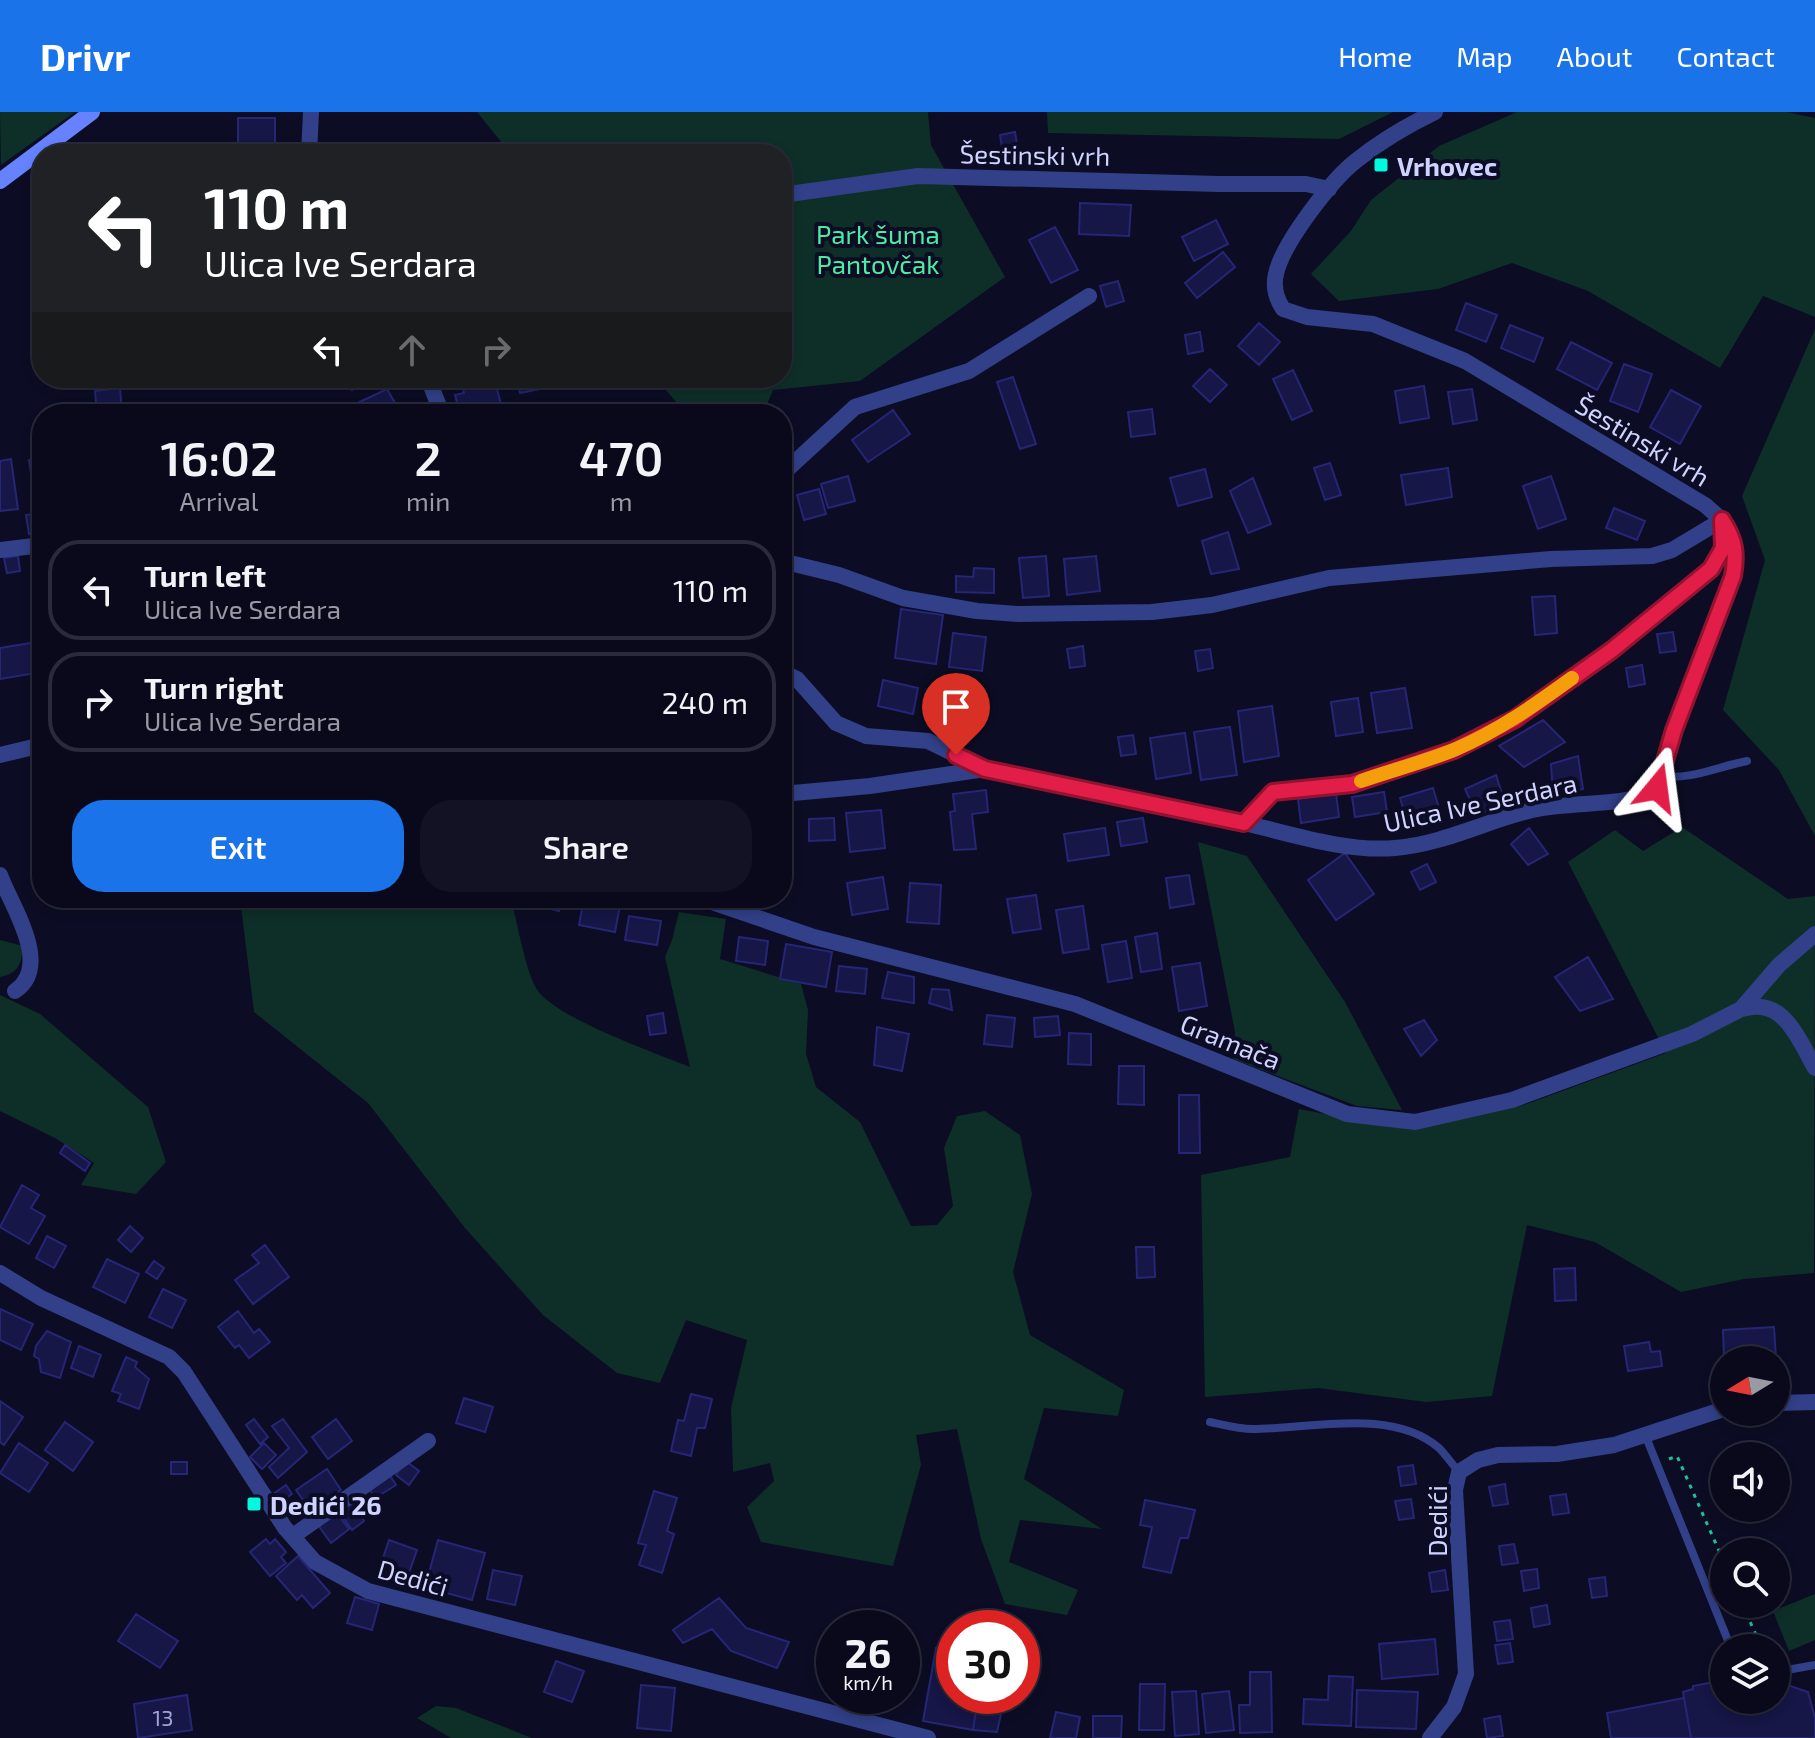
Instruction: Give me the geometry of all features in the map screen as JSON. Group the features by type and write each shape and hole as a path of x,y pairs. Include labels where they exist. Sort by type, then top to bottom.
{"main road":[{"path":"49,144 92,112"},
{"path":"0,181 32,157"}],"street":[{"path":"309,144 311,112"},
{"path":"1329,189 1341,173 1370,149 1435,112"},
{"name":"Šestinski vrh","path":"792,194 918,176 1306,184 1329,189 1280,260 1275,289 1283,309 1307,317 1373,324 1465,361 1705,505 1722,520 1672,550 1652,556 1551,559 1329,578 1212,605 1152,612 1019,614 977,611 903,598 839,575 792,563"},
{"path":"792,465 855,407 969,371 1089,296"},
{"path":"1660,776 1700,657 1733,576 1736,559 1734,542 1722,520"},
{"name":"Ulica Ive Serdara","path":"1244,823 1273,792 1352,784 1454,750 1515,719 1612,650 1711,569 1723,548 1722,520"},
{"path":"0,550 32,546"},
{"name":"Ulica Ive Serdara","path":"792,677 836,723 866,736 928,741 985,769 1355,847 1398,848 1450,836 1532,810 1649,795 1657,788 1660,776"},
{"path":"0,755 32,747"},
{"name":"Ulica Ive Serdara","path":"792,793 870,786 985,769"},
{"path":"0,875 25,930 31,961 26,980 15,991"},
{"name":"Gramača","path":"729,908 814,937 1075,1004 1347,1114 1415,1122 1512,1100 1692,1034 1741,1009 1779,965 1815,934"},
{"path":"1741,1009 1762,1007 1776,1011 1792,1028 1815,1068"},
{"name":"Dedići","path":"0,1273 41,1298 169,1357 184,1372 243,1465 315,1562 368,1591 928,1738"},
{"path":"1790,1403 1815,1402"},
{"name":"Dedići","path":"1430,1738 1454,1707 1466,1674 1455,1490 1459,1472 1478,1460 1498,1455 1557,1454 1614,1445 1646,1437 1710,1413"},
{"path":"293,1536 428,1441"}],"lane":[{"path":"1660,776 1700,775 1747,761"},
{"path":"1210,1422 1250,1429 1360,1423 1399,1428 1438,1448 1459,1472"},
{"path":"1646,1437 1725,1634"},
{"path":"1790,1669 1815,1665"}],"path":[{"path":"1658,1463 1677,1456 1713,1538"}],"green space":[{"path":"0,112 75,112 1,165"},
{"name":"Park šuma Pantovčak","path":"477,112 928,112 931,145 1005,277 860,381 773,390 767,404 678,404 664,388 792,388 792,144 503,144"},
{"path":"1047,112 1393,112 1339,139 1048,133"},
{"path":"1517,112 1786,112 1815,118 1815,317 1763,296 1720,368 1588,291 1512,263 1438,289 1339,301 1311,274 1351,231 1371,200 1439,146"},
{"path":"1815,329 1815,836 1779,770 1723,710 1765,560 1742,496"},
{"path":"1682,827 1788,899 1815,896 1814,1273 1744,1279 1681,1292 1595,1242 1527,1225 1492,1396 1426,1402 1318,1388 1205,1397 1201,1175 1290,1157 1299,1109 1412,1130 1524,1105 1666,1053 1568,862 1615,830 1643,851"},
{"path":"1198,842 1247,856 1345,1002 1402,1110 1357,1106 1233,1059 1235,1032"},
{"path":"241,908 513,908 528,969 536,988 546,999 562,1011 606,1033 690,1067 665,957 679,912 726,919 720,959 801,984 808,1010 806,1054 816,1087 860,1122 911,1226 937,1225 953,1206 944,1148 957,1116 985,1111 1020,1135 1032,1194 1013,1272 1030,1335 1124,1390 1118,1416 1044,1408 1024,1479 1102,1529 1020,1520 1009,1562 1078,1590 1067,1615 1005,1604 981,1539 957,1429 916,1435 921,1465 893,1566 761,1542 747,1507 774,1481 770,1463 733,1472 731,1408 747,1340 686,1320 660,1383 617,1373 543,1315 465,1228 368,1103 254,1012"},
{"path":"0,940 23,946 18,967 0,977"},
{"path":"0,995 40,1014 148,1107 166,1162 136,1194 81,1185 94,1163 55,1138 0,1111"},
{"path":"1815,1594 1815,1640 1790,1651 1790,1634 1782,1634 1776,1618 1790,1618 1790,1604"},
{"path":"436,1706 456,1708 532,1738 451,1738 417,1718"}],"building":[{"path":"238,118 275,118 275,144 238,144"},
{"path":"1015,132 1018,151 1003,154 1000,135"},
{"path":"1080,203 1131,205 1129,236 1079,234"},
{"path":"1216,220 1228,244 1194,261 1182,237"},
{"path":"1055,227 1078,270 1051,283 1029,240"},
{"path":"1223,252 1235,267 1197,298 1185,283"},
{"path":"1118,281 1124,301 1106,307 1100,286"},
{"path":"1466,303 1497,315 1486,342 1456,330"},
{"path":"1259,323 1280,342 1259,365 1238,346"},
{"path":"1510,325 1543,338 1534,362 1501,348"},
{"path":"1200,332 1203,351 1188,354 1185,335"},
{"path":"1571,342 1612,363 1597,390 1557,369"},
{"path":"1624,364 1652,374 1638,412 1610,401"},
{"path":"1210,369 1227,385 1210,402 1193,386"},
{"path":"1293,370 1312,411 1292,420 1273,379"},
{"path":"1013,377 1036,444 1020,449 997,382"},
{"path":"1424,386 1429,418 1400,423 1395,391"},
{"path":"120,388 121,404 96,404 95,391"},
{"path":"463,388 497,388 501,404 457,404 455,395 464,393"},
{"path":"519,388 540,388 540,389 520,393"},
{"path":"387,389 396,404 355,404"},
{"path":"1472,389 1477,420 1453,424 1448,392"},
{"path":"1671,390 1701,406 1680,444 1650,427"},
{"path":"1152,409 1155,434 1131,437 1128,412"},
{"path":"893,410 910,434 868,462 852,440"},
{"path":"11,459 18,509 0,511 0,461"},
{"path":"1330,463 1341,495 1325,500 1314,468"},
{"path":"1448,468 1452,497 1406,505 1401,475"},
{"path":"1205,469 1212,497 1178,506 1170,478"},
{"path":"848,476 855,501 828,508 821,484"},
{"path":"1551,476 1566,519 1538,529 1523,486"},
{"path":"1253,478 1271,524 1248,533 1230,491"},
{"path":"819,489 826,514 804,520 797,495"},
{"path":"1614,508 1645,521 1637,540 1606,528"},
{"path":"32,514 32,534 29,534 26,515"},
{"path":"1228,532 1239,569 1211,574 1202,541"},
{"path":"18,556 20,571 7,573 4,558"},
{"path":"1046,556 1049,596 1023,598 1019,558"},
{"path":"1096,556 1100,591 1067,595 1064,559"},
{"path":"974,568 994,569 994,593 956,592 956,576 973,577"},
{"path":"1555,596 1557,633 1535,635 1532,597"},
{"path":"901,609 943,615 936,664 895,658"},
{"path":"1673,632 1676,651 1660,653 1657,634"},
{"path":"953,633 986,637 982,671 949,667"},
{"path":"31,643 32,674 0,679 0,648"},
{"path":"1083,646 1085,666 1070,668 1067,649"},
{"path":"1210,649 1213,668 1198,671 1195,651"},
{"path":"1642,665 1645,684 1629,687 1626,668"},
{"path":"883,680 918,688 913,714 878,706"},
{"path":"1405,688 1412,728 1377,733 1371,693"},
{"path":"949,695 975,699 969,732 943,728"},
{"path":"1358,698 1363,732 1336,736 1331,702"},
{"path":"1272,706 1279,756 1244,762 1238,711"},
{"path":"1543,720 1565,742 1524,767 1499,746"},
{"path":"1230,727 1237,775 1201,780 1194,732"},
{"path":"1185,733 1191,773 1156,779 1150,738"},
{"path":"1133,735 1136,754 1121,756 1118,737"},
{"path":"1578,756 1583,789 1553,795 1551,764"},
{"path":"1496,775 1505,803 1477,815 1465,789"},
{"path":"1433,788 1442,818 1409,828 1400,798"},
{"path":"986,790 988,812 972,814 976,849 954,850 950,812 955,811 953,794"},
{"path":"1384,792 1387,812 1355,817 1352,797"},
{"path":"1336,793 1339,817 1301,823 1298,799"},
{"path":"881,810 885,848 850,852 846,813"},
{"path":"834,818 835,840 809,841 809,819"},
{"path":"1143,818 1147,842 1121,846 1117,822"},
{"path":"1105,828 1109,855 1068,861 1064,834"},
{"path":"1529,828 1548,854 1528,865 1511,844"},
{"path":"1345,853 1374,894 1336,920 1308,880"},
{"path":"1427,864 1436,882 1420,890 1411,872"},
{"path":"1189,875 1194,904 1170,908 1166,878"},
{"path":"883,877 888,909 852,915 847,883"},
{"path":"910,883 941,885 939,924 907,922"},
{"path":"1036,895 1041,929 1013,933 1007,899"},
{"path":"1083,906 1089,949 1063,953 1056,910"},
{"path":"582,908 620,908 615,932 579,925"},
{"path":"629,916 661,921 657,945 625,940"},
{"path":"1157,933 1162,969 1141,972 1135,937"},
{"path":"739,937 768,941 765,965 736,961"},
{"path":"1126,941 1132,978 1108,982 1102,945"},
{"path":"786,944 832,952 826,987 780,979"},
{"path":"1588,957 1613,999 1580,1011 1555,977"},
{"path":"1200,963 1207,1006 1179,1011 1172,967"},
{"path":"839,966 867,969 865,994 836,991"},
{"path":"888,972 914,977 914,1003 882,998"},
{"path":"932,989 949,990 952,1010 929,1003"},
{"path":"663,1013 666,1033 650,1035 647,1016"},
{"path":"987,1015 1015,1018 1012,1047 984,1044"},
{"path":"1058,1016 1060,1035 1035,1037 1034,1018"},
{"path":"1424,1020 1437,1040 1421,1056 1404,1029"},
{"path":"877,1027 909,1034 902,1071 874,1065"},
{"path":"1069,1033 1091,1034 1091,1065 1068,1064"},
{"path":"1119,1066 1144,1066 1144,1105 1118,1104"},
{"path":"1179,1095 1199,1095 1200,1153 1179,1153"},
{"path":"65,1145 90,1163 85,1171 60,1153"},
{"path":"22,1185 39,1195 31,1208 45,1216 29,1244 0,1227"},
{"path":"130,1226 143,1238 131,1252 118,1240"},
{"path":"47,1236 66,1246 54,1268 36,1258"},
{"path":"265,1245 289,1277 253,1304 235,1280 259,1263 252,1255"},
{"path":"1136,1247 1154,1247 1155,1277 1137,1278"},
{"path":"107,1259 139,1274 125,1303 93,1287"},
{"path":"154,1261 164,1268 157,1279 146,1272"},
{"path":"1575,1268 1576,1300 1555,1301 1554,1269"},
{"path":"163,1289 186,1300 172,1328 149,1317"},
{"path":"0,1309 33,1324 21,1350 0,1340"},
{"path":"238,1311 254,1333 259,1329 270,1342 249,1358 239,1345 235,1348 218,1327"},
{"path":"1774,1327 1775,1346 1724,1346 1723,1330"},
{"path":"47,1331 71,1342 60,1378 41,1372 39,1359 34,1356 36,1346"},
{"path":"1649,1342 1651,1352 1660,1351 1662,1366 1628,1371 1624,1346"},
{"path":"79,1346 101,1355 93,1377 71,1368"},
{"path":"126,1357 137,1362 135,1367 149,1379 139,1409 118,1401 121,1394 112,1391"},
{"path":"691,1394 712,1399 705,1428 697,1428 691,1456 671,1451 678,1420 684,1421"},
{"path":"464,1398 493,1407 485,1432 456,1423"},
{"path":"0,1401 23,1417 4,1445 0,1442"},
{"path":"254,1419 268,1437 260,1444 246,1425"},
{"path":"283,1419 307,1452 278,1478 269,1467 289,1448 272,1426"},
{"path":"336,1419 352,1441 328,1459 312,1437"},
{"path":"65,1422 93,1442 73,1471 45,1450"},
{"path":"19,1443 48,1463 29,1492 0,1473"},
{"path":"264,1443 276,1455 262,1469 250,1457"},
{"path":"406,1461 419,1471 409,1485 396,1475"},
{"path":"171,1462 187,1462 187,1474 171,1474"},
{"path":"1413,1465 1416,1484 1401,1486 1398,1467"},
{"path":"327,1469 341,1490 311,1511 296,1490"},
{"path":"389,1474 396,1485 375,1498 368,1487"},
{"path":"1505,1484 1508,1504 1493,1506 1489,1487"},
{"path":"286,1485 292,1494 279,1503 273,1494"},
{"path":"654,1491 677,1498 667,1531 674,1534 662,1573 639,1565 646,1545 638,1543"},
{"path":"361,1494 366,1502 366,1511 361,1516 364,1521 352,1530 338,1510"},
{"path":"1566,1494 1569,1513 1553,1515 1550,1496"},
{"path":"1411,1499 1414,1518 1399,1520 1395,1501"},
{"path":"1145,1500 1195,1510 1188,1538 1180,1538 1171,1573 1143,1567 1152,1527 1140,1525"},
{"path":"336,1512 349,1529 331,1543 318,1525"},
{"path":"266,1539 270,1544 275,1539 286,1552 281,1557 286,1563 270,1576 250,1552"},
{"path":"389,1540 417,1550 409,1573 381,1564"},
{"path":"438,1540 485,1553 472,1600 425,1587"},
{"path":"1514,1544 1518,1563 1502,1565 1499,1546"},
{"path":"298,1556 330,1593 313,1608 302,1595 297,1600 276,1576"},
{"path":"1537,1569 1539,1588 1524,1591 1521,1571"},
{"path":"493,1570 522,1576 515,1605 487,1599"},
{"path":"1445,1570 1448,1590 1432,1592 1429,1573"},
{"path":"1605,1577 1607,1596 1592,1598 1589,1579"},
{"path":"355,1597 379,1604 372,1630 347,1623"},
{"path":"719,1598 746,1628 789,1642 777,1668 731,1651 712,1629 683,1643 673,1630"},
{"path":"1547,1605 1550,1624 1534,1627 1531,1608"},
{"path":"136,1614 178,1641 160,1668 118,1641"},
{"path":"1510,1620 1513,1639 1497,1641 1494,1622"},
{"path":"1435,1639 1438,1674 1382,1679 1379,1644"},
{"path":"1510,1643 1513,1662 1498,1664 1495,1645"},
{"path":"936,1648 936,1714 975,1714 973,1730 923,1721"},
{"path":"556,1661 584,1671 572,1702 544,1692"},
{"path":"1250,1672 1271,1672 1272,1732 1240,1733 1239,1705 1250,1705"},
{"path":"1329,1676 1353,1677 1351,1726 1303,1724 1304,1699 1328,1700"},
{"path":"1710,1683 1710,1714 1790,1714 1790,1686 1808,1692 1815,1718 1815,1738 1691,1738 1683,1692 1693,1689 1693,1686"},
{"path":"1140,1684 1165,1684 1164,1730 1139,1730"},
{"path":"641,1685 675,1688 671,1731 637,1728"},
{"path":"1357,1690 1418,1692 1416,1729 1356,1727"},
{"path":"1196,1691 1199,1734 1175,1736 1172,1692"},
{"path":"1229,1691 1234,1730 1206,1733 1202,1694"},
{"path":"187,1695 192,1730 138,1738 134,1704"},
{"path":"1684,1698 1691,1738 1611,1738 1607,1713"},
{"path":"1056,1712 1080,1717 1076,1738 1050,1738"},
{"path":"975,1714 1001,1714 997,1732 973,1730"},
{"path":"1093,1716 1122,1716 1121,1738 1093,1738"},
{"path":"1500,1716 1503,1736 1487,1738 1484,1719"}],"slow traffic":[{"path":"1361,781 1454,750 1479,738 1515,719 1572,678"}],"place":[{"name":"Vrhovec","path":"1381,165"},
{"name":"Dedići 26","path":"254,1504"}],"route":[{"path":"956,755 985,769 1244,823 1273,792 1352,784 1454,750 1515,719 1612,650 1711,569 1723,548 1722,520 1736,551 1733,576 1700,657 1657,788"}]}
